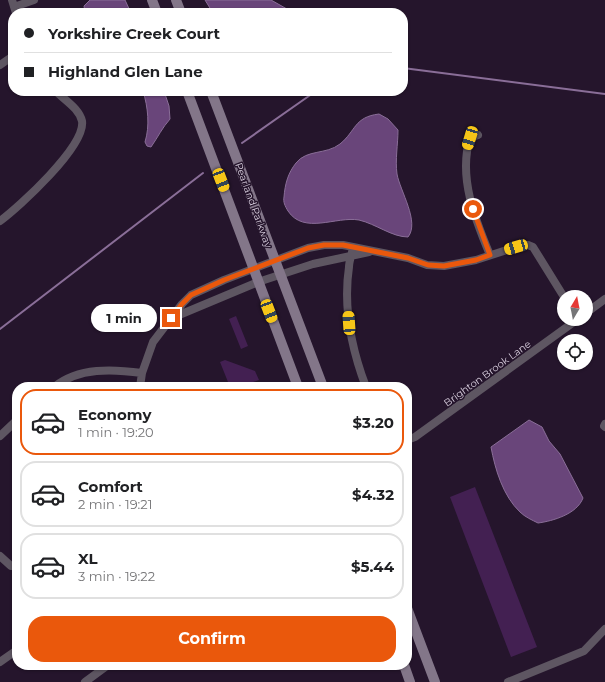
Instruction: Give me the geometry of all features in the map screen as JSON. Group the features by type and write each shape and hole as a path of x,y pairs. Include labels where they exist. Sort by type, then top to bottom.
{"main road":[{"path":"189,96 296,382"},
{"name":"Pearland Parkway","path":"213,96 321,382"},
{"path":"412,621 435,682"},
{"path":"406,670 410,682"}],"street":[{"path":"14,7 34,0"},
{"path":"0,221 33,194 74,143 81,128 82,122 75,109 61,96"},
{"path":"478,135 470,138 468,147 467,178 476,220 490,255"},
{"path":"141,382 142,373 153,342 182,304 191,295 308,248 324,245 352,247 408,258 428,265 444,266 476,260 528,245 533,247 560,290"},
{"path":"352,247 348,282 349,323 356,359 364,382"},
{"path":"171,318 258,282 313,264 372,251"},
{"path":"593,308 605,299"},
{"name":"Brighton Brook Lane","path":"412,438 568,326"},
{"path":"63,382 68,379 100,370 120,370 142,373"},
{"path":"0,436 12,425"},
{"path":"0,556 12,564"},
{"path":"508,682 551,666 584,651 605,629"},
{"path":"0,662 12,654"},
{"path":"85,682 102,670"}],"shaded area":[{"path":"90,0 125,0 129,8 84,8 84,6"},
{"path":"205,0 271,0 285,8 210,8"},
{"path":"144,96 166,96 169,106 170,119 151,147 147,146 145,142 148,130"},
{"path":"379,114 388,119 398,130 396,169 411,215 411,231 408,237 390,233 372,224 359,220 350,219 311,223 303,222 295,218 288,211 284,204 284,199 287,179 296,163 306,156 335,147 345,139 360,121"},
{"path":"529,420 542,427 549,441 560,454 583,498 576,508 564,516 538,523 522,514 514,506 504,490 497,473 491,447"}],"building":[{"path":"236,316 248,346 241,349 229,319"},
{"path":"225,360 255,371 259,380 253,382 228,382 220,362"},
{"path":"475,487 537,647 511,657 450,497"}],"waterway":[{"path":"408,69 605,94"},
{"path":"242,143 309,96"},
{"path":"0,329 203,173"}],"route":[{"path":"171,318 191,295 224,280 275,262 308,248 324,245 343,245 386,255 408,258 428,265 444,266 476,260 490,255 473,209"}]}
